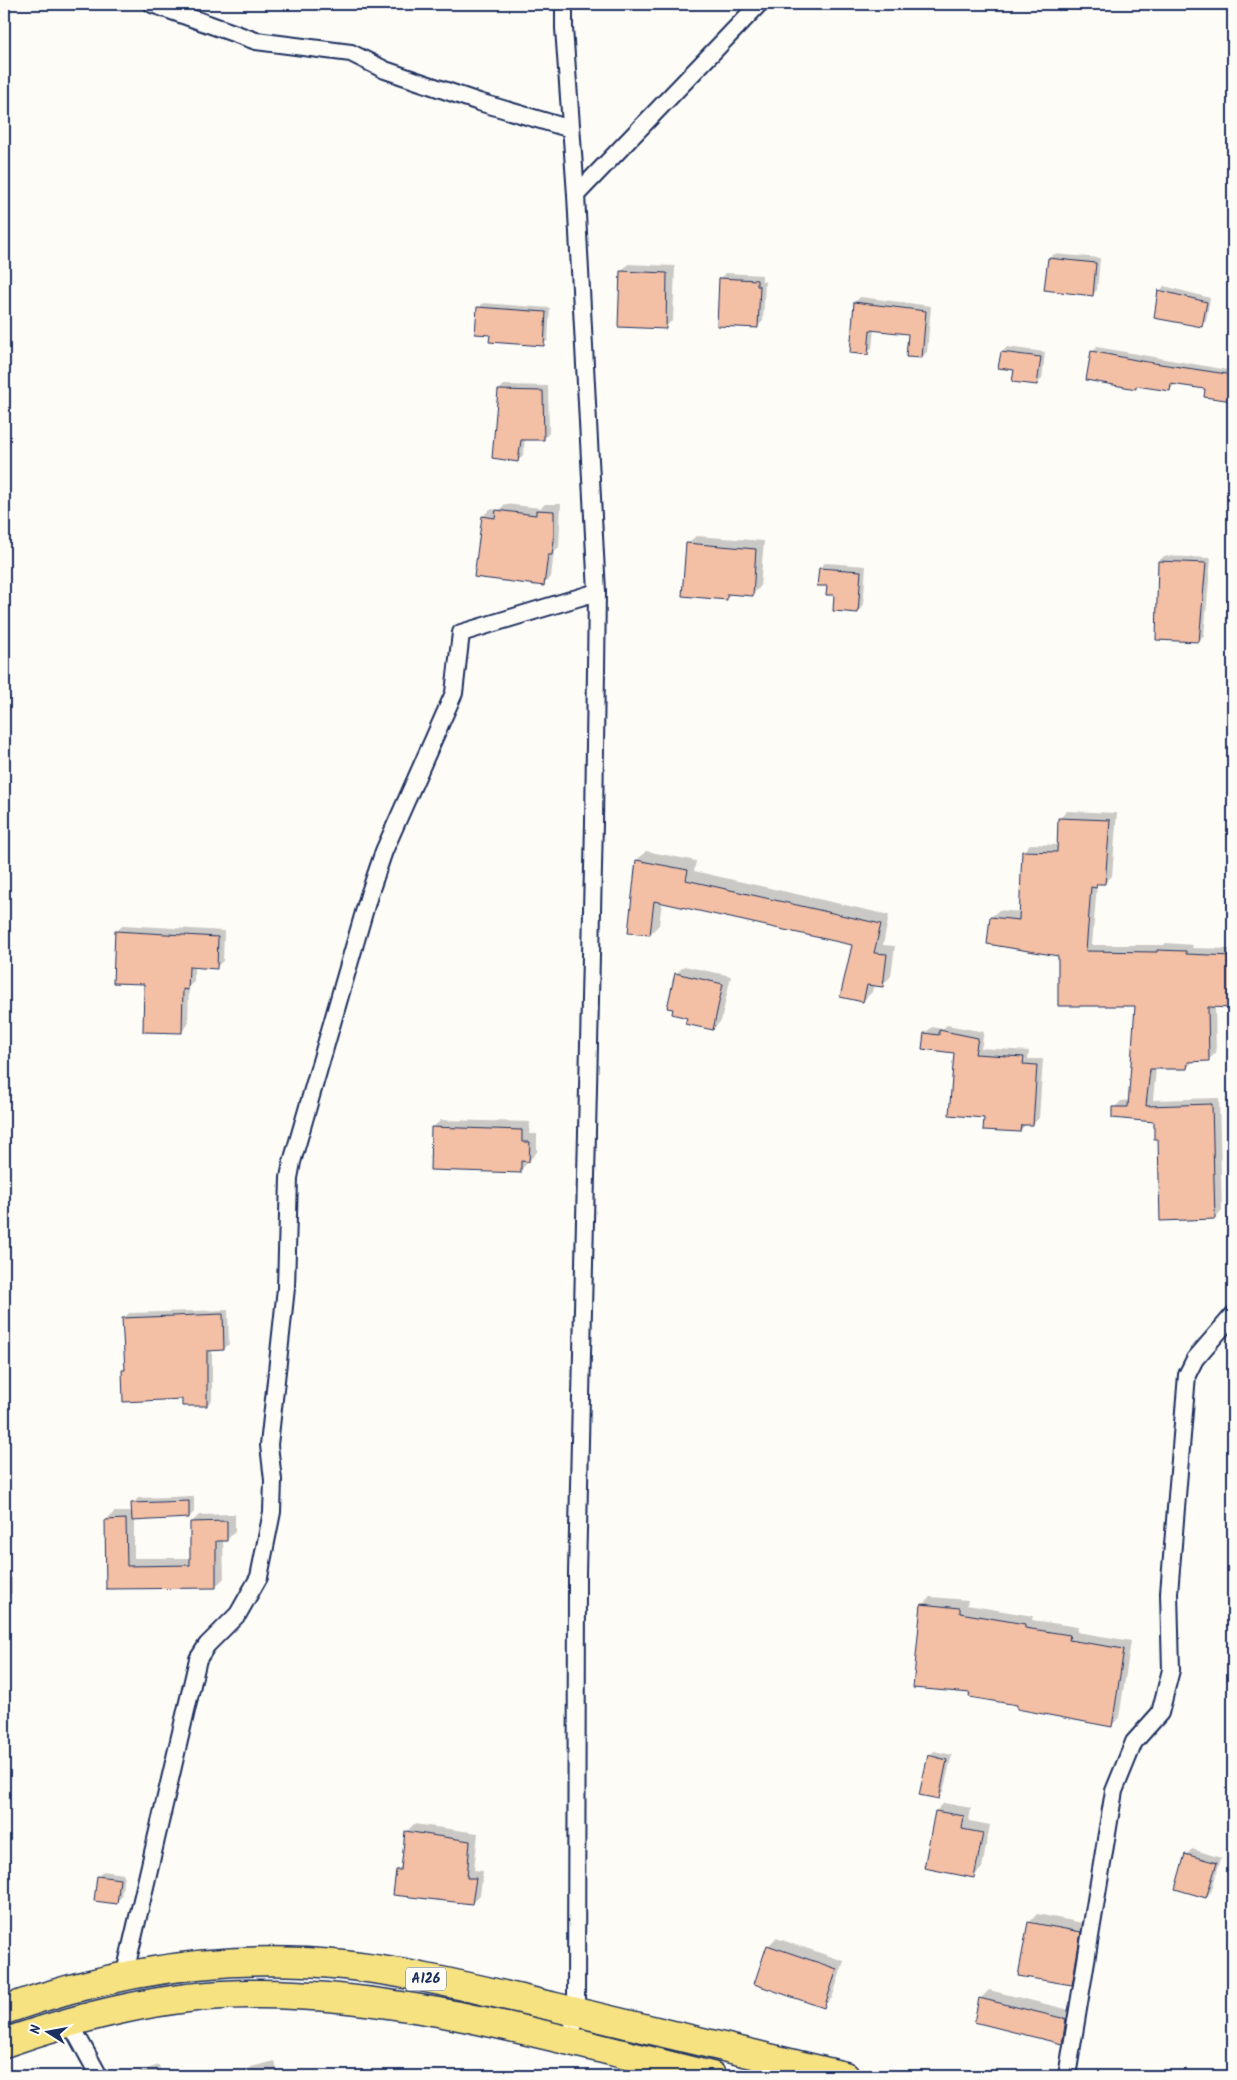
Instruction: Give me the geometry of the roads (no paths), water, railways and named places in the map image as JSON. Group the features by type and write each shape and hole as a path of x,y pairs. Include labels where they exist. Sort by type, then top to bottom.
{"highway":[{"name":"A126","path":"4,2010 42,1996 151,1972 236,1963 306,1962 417,1977 576,2012 844,2076"},
{"name":"A126","path":"4,2043 69,2021 141,2005 193,1998 246,1994 299,1994 400,2005 570,2042 712,2076"}],"street":[{"path":"152,4 256,41 351,53 385,70 413,80 571,129"},
{"path":"564,4 597,592 577,1574 576,2012 570,2042"},
{"path":"576,196 759,4"},
{"path":"124,1977 198,1659 207,1645 238,1614 250,1596 259,1577 265,1553 272,1512 273,1480 269,1445 286,1288 289,1178 330,1030 384,851 454,693 461,633 597,592"},
{"path":"1068,2076 1114,1791 1134,1742 1160,1713 1172,1670 1169,1593 1187,1375 1195,1359 1233,1315"},
{"path":"69,2021 99,2076"}]}
